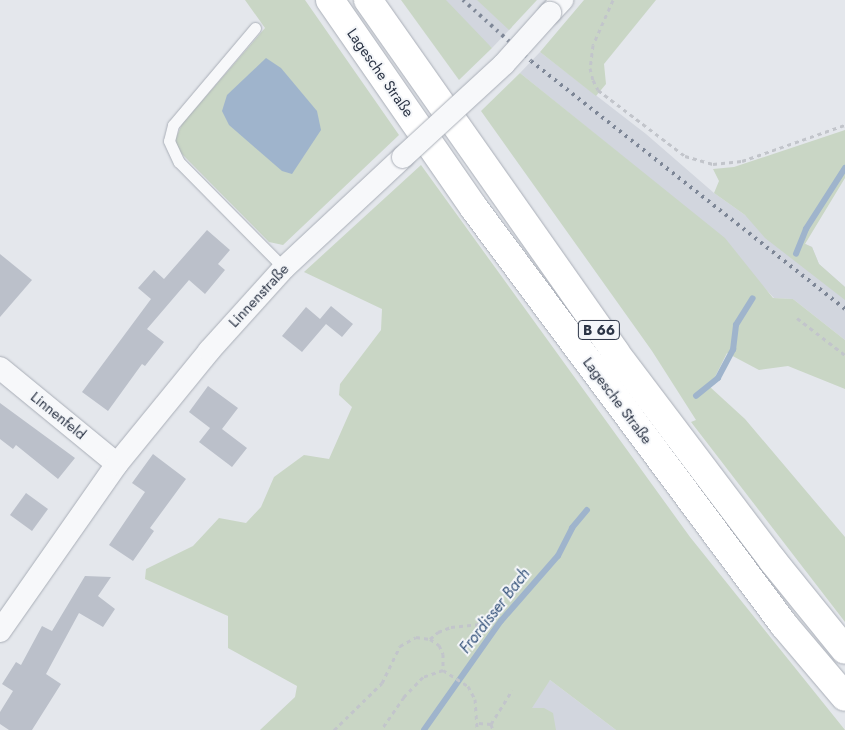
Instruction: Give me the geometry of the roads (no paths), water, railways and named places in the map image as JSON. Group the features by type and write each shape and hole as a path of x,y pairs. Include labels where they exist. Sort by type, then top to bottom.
{"highway":[{"name":"Lagesche Straße","path":"330,0 480,216 784,625 845,697"},
{"name":"Lagesche Straße","path":"368,0 615,352 774,561 845,650"}],"street":[{"name":"Linnenstraße","path":"0,631 117,464 208,351 284,268 504,64 556,7"},
{"name":"Linnenfeld","path":"0,368 117,464"}],"lane":[{"path":"256,28 173,125 169,142 178,162 284,268"}],"water":[{"path":"266,58 281,68 317,111 321,130 292,174 282,171 229,125 222,111 227,95"}],"waterway":[{"name":"Frordisser Bach","path":"796,254 806,229 845,168"},
{"name":"Frordisser Bach","path":"696,396 718,378 733,350 736,325 752,299"},
{"name":"Frordisser Bach","path":"424,730 501,621 558,556 572,528 587,510"}],"railway":[{"path":"463,0 531,61 845,309"}]}
